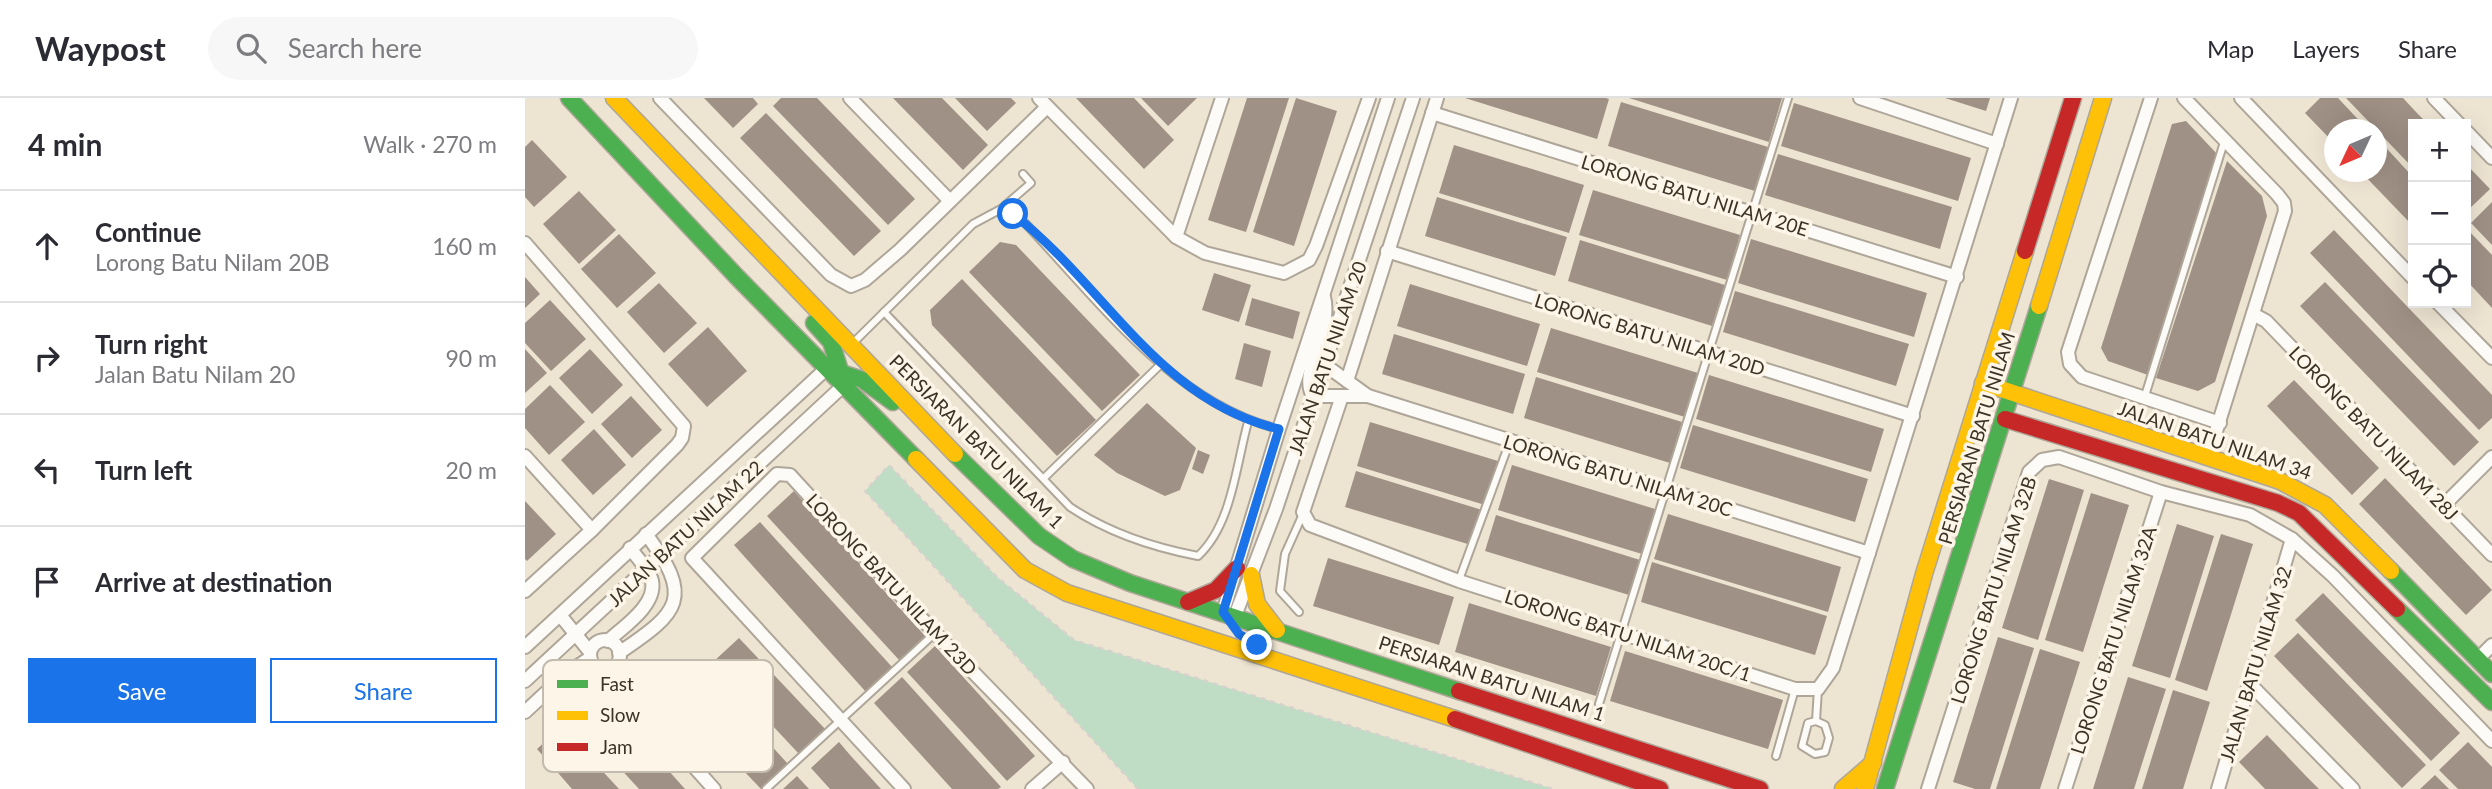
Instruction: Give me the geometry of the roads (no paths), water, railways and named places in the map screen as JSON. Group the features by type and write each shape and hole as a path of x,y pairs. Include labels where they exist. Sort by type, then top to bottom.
{"main road":[{"path":"569,98 1025,570 1067,593 1283,661 1660,789"},
{"name":"PERSIARAN BATU NILAM 1","path":"614,98 976,476 1056,549 1130,583 1229,617 1277,629 1760,789"},
{"name":"PERSIARAN BATU NILAM","path":"1865,789 1924,574 2073,98"},
{"name":"PERSIARAN BATU NILAM","path":"1885,789 2005,419 2102,98"},
{"path":"746,233 760,261 831,342 838,375"},
{"path":"838,375 883,391 952,462 976,476"},
{"name":"JALAN BATU NILAM 34","path":"1983,383 2280,481 2325,505 2492,674"},
{"name":"JALAN BATU NILAM 34","path":"2005,419 2278,503 2299,513 2486,697"},
{"path":"2181,474 2208,457 2222,486"},
{"path":"1188,601 1208,597 1244,572 1257,604 1277,629"},
{"path":"1158,620 1202,624 1229,617 1239,634 1283,661"},
{"path":"2441,652 2478,659 2486,697"},
{"path":"1843,789 1873,763"}],"street":[{"path":"660,98 831,275 851,286 865,280 950,201 1043,102 1176,237 1205,253 1237,262 1284,273 1297,269 1309,260 1317,246 1369,98"},
{"path":"850,98 950,201"},
{"path":"1176,237 1222,98"},
{"name":"JALAN BATU NILAM 20","path":"1244,572 1279,429 1388,98"},
{"name":"JALAN BATU NILAM 20","path":"1385,111 1395,104 1397,98"},
{"name":"JALAN BATU NILAM 20","path":"1229,617 1325,365 1413,98"},
{"path":"1347,381 1437,98"},
{"path":"1860,98 1997,144"},
{"path":"1818,690 1833,668 2011,98"},
{"path":"2151,98 2068,352 2070,364 2082,377 2220,423"},
{"path":"2184,98 2226,137 2284,203 2278,236 2208,457"},
{"path":"2241,98 2408,273"},
{"path":"2434,98 2454,119"},
{"name":"LORONG BATU NILAM 20E","path":"1432,113 1957,277"},
{"path":"2471,135 2490,151"},
{"path":"525,243 674,411 684,426 683,439 592,530 525,591"},
{"name":"LORONG BATU NILAM 20D","path":"1387,251 1913,416"},
{"path":"1324,297 1326,327 1308,381 1313,396 1368,396"},
{"path":"2443,308 2492,358"},
{"name":"LORONG BATU NILAM 28J","path":"2253,314 2266,321 2492,555"},
{"path":"1325,365 1368,396"},
{"name":"JALAN BATU NILAM 22","path":"525,647 646,534 838,375"},
{"name":"JALAN BATU NILAM 22","path":"547,660 662,556 838,375"},
{"path":"1304,516 1342,396"},
{"name":"LORONG BATU NILAM 20C","path":"1368,396 1869,553"},
{"path":"525,456 592,530"},
{"name":"LORONG BATU NILAM 32B","path":"1928,789 2029,472 2042,460 2059,457 2161,492 2250,514 2293,539 2333,576 2492,741"},
{"path":"2444,505 2492,457"},
{"name":"LORONG BATU NILAM 23D","path":"841,720 692,558 751,498 777,474 784,472 790,475 935,633 1087,789"},
{"name":"LORONG BATU NILAM 32A","path":"2065,789 2161,492"},
{"name":"LORONG BATU NILAM 20C/1","path":"1304,516 1310,525 1459,581 1795,689 1818,690"},
{"path":"619,653 665,619 672,610 676,586 662,556 646,534"},
{"name":"JALAN BATU NILAM 32","path":"2218,789 2293,539"},
{"path":"608,641 645,606 652,593 652,580 630,548"},
{"path":"559,615 592,660"},
{"path":"584,660 600,641 608,641 616,645 618,660"},
{"path":"2478,659 2492,645"},
{"name":"JALAN BATU NILAM 22","path":"525,681 543,664"},
{"path":"2250,684 2353,789"},
{"path":"525,712 543,695"},
{"path":"841,720 904,789"},
{"path":"1033,789 1063,762"},
{"path":"699,772 714,789"}],"lane":[{"path":"1599,704 1789,98"},
{"path":"2144,399 2226,137"},
{"path":"852,344 973,224 1001,209 1031,183 1023,174"},
{"path":"1001,209 1025,223 1160,365 1203,396 1248,422 1279,429"},
{"path":"884,312 1070,507 1098,525 1169,551 1198,556 1211,544 1221,523 1248,422"},
{"path":"1044,478 1160,365"},
{"path":"1459,581 1510,441"},
{"path":"1299,612 1280,591 1280,574 1304,516"},
{"path":"765,789 935,633"},
{"path":"1776,756 1795,689"},
{"path":"1816,721 1818,690"},
{"path":"1816,721 1825,725 1829,738 1825,752 1815,754 1802,746 1808,723 1816,721"}]}
